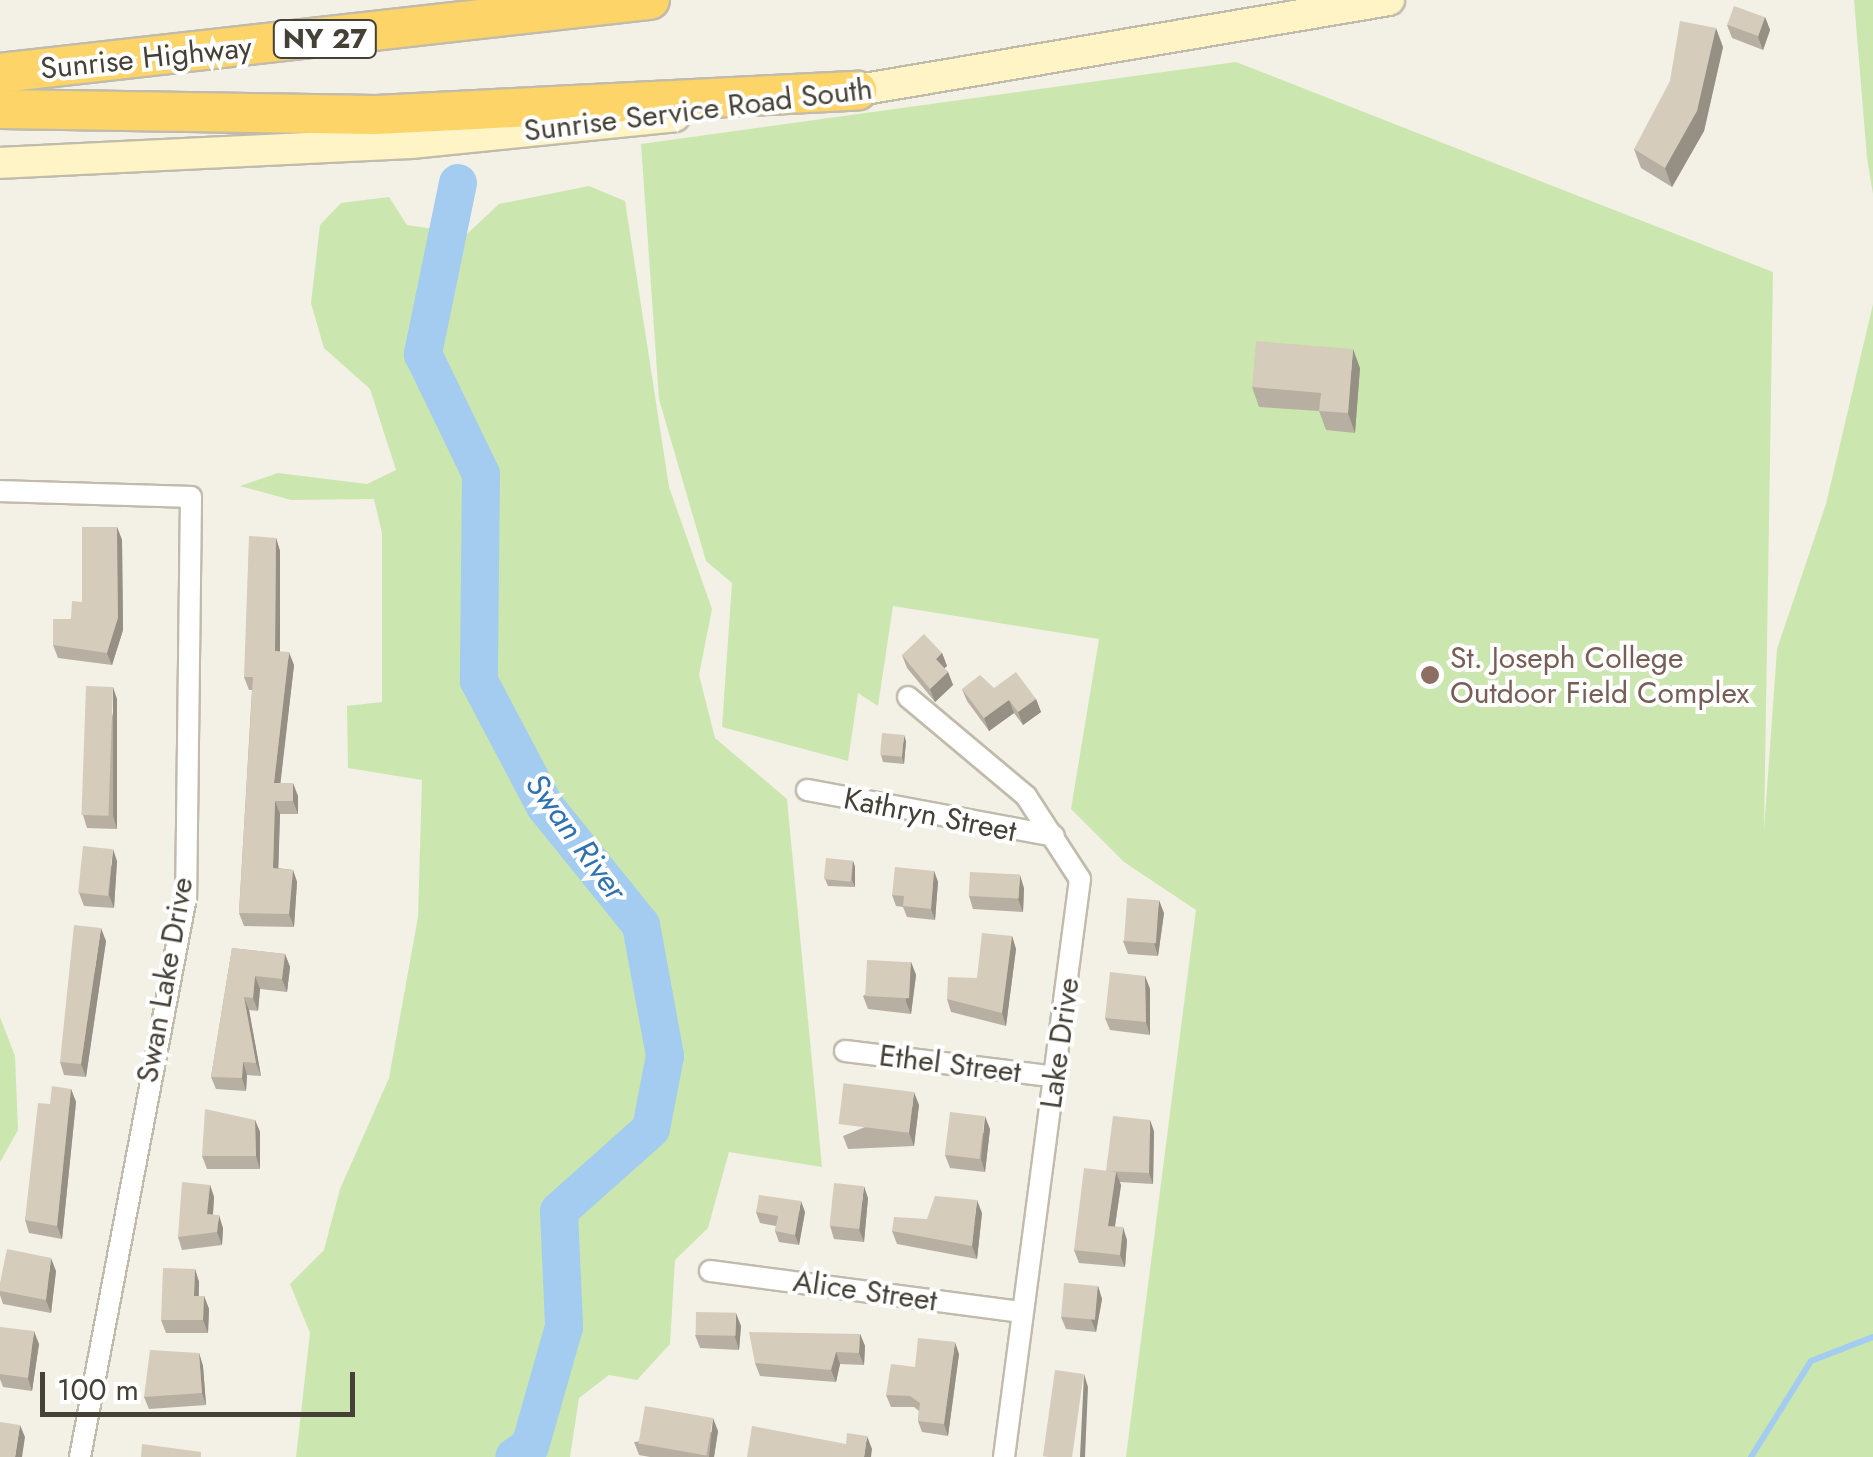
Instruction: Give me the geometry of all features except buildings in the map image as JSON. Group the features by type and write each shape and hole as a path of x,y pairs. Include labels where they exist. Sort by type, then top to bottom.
{"highway":[{"name":"Sunrise Highway","path":"0,73 650,0"},
{"path":"0,109 376,115 857,91"}],"main road":[{"name":"Sunrise Service Road South","path":"0,162 429,141 857,91 1389,0"}],"street":[{"name":"Swan Lake Drive","path":"0,491 190,497 186,897 80,1457"},
{"name":"Lake Drive","path":"908,696 1026,796 1080,879 1004,1457"},
{"name":"Kathryn Street","path":"807,790 1054,836"},
{"name":"Ethel Street","path":"845,1051 1056,1077"},
{"name":"Alice Street","path":"710,1270 1021,1312"}],"green space":[{"path":"1854,0 1873,0 1873,194 1867,158"},
{"name":"St. Joseph College Outdoor Field Complex","path":"1236,62 1773,272 1764,831 1777,649 1826,504 1873,304 1873,1457 1126,1457 1196,910 1124,862 1071,809 1099,639 893,606 878,706 858,693 848,761 722,727 732,583 706,561 659,399 641,144"},
{"path":"589,186 625,201 669,487 712,609 699,675 715,738 787,799 822,1167 729,1152 708,1228 675,1260 670,1344 637,1380 609,1375 579,1398 570,1457 296,1457 310,1333 290,1284 324,1250 340,1189 389,1078 418,917 422,780 348,768 347,706 382,702 382,533 374,499 291,500 240,486 278,473 367,484 396,470 370,389 324,348 311,303 320,225 341,203 389,197 407,225 467,234 499,204"},
{"path":"0,1017 15,1056 18,1130 0,1162"}],"waterway":[{"name":"Swan River","path":"458,183 423,354 481,474 479,681 545,806 641,925 665,1056 651,1129 559,1211 564,1327 530,1446 514,1457"},
{"path":"1751,1457 1811,1361 1873,1337"}],"place":[{"name":"St. Joseph College Outdoor Field Complex","path":"1430,675"}]}
